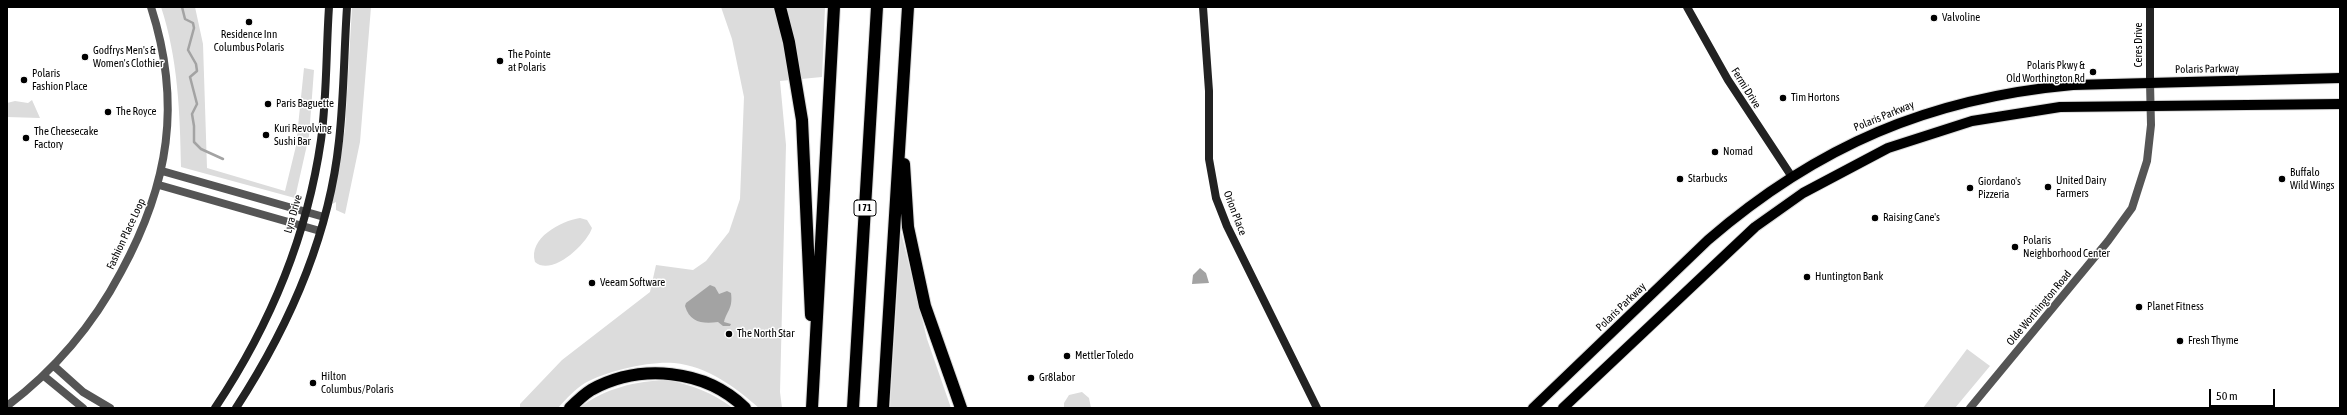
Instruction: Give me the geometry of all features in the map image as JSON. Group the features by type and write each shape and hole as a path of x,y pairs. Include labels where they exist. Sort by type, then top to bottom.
{"highway":[{"path":"780,7 789,42 802,120 814,380"},
{"path":"812,408 834,7"},
{"name":"I 71","path":"853,408 877,7"},
{"path":"883,408 908,7"},
{"path":"901,115 908,227 925,306 961,408"},
{"path":"570,408 591,390 622,378 646,373 677,375 705,382 734,398 745,408"}],"main road":[{"name":"Lyra Drive","path":"215,408 246,359 267,319 284,280 306,213 321,140 329,7"},
{"path":"236,408 262,368 283,326 301,286 324,217 339,142 347,7"},
{"name":"Orion Place","path":"1203,7 1209,92 1209,159 1216,198 1227,226 1317,408"},
{"name":"Fermi Drive","path":"1687,7 1728,80 1792,177"},
{"name":"Ceres Drive","path":"2150,7 2150,83"},
{"name":"Polaris Parkway","path":"1533,408 1708,240 1760,196 1843,146 1880,130 1922,114 1959,103 2036,88 2150,83 2340,78"},
{"path":"1563,408 1754,227 1803,193 1852,165 1913,139 1997,116 2068,106 2340,104"}],"street":[{"name":"Fashion Place Loop","path":"7,406 54,366 90,322 115,284 144,228 159,185 162,171 166,139 168,97 162,50 151,7"},
{"name":"Olde Worthington Road","path":"1970,408 2128,214 2140,187 2147,161 2150,125 2150,83"},
{"path":"162,171 324,217"},
{"path":"159,185 320,231"},
{"path":"54,366 84,392 110,408"},
{"path":"44,376 83,408"}],"shaded area":[{"path":"161,7 195,7 203,44 207,168 285,191 296,146 304,68 314,70 309,136 295,198 181,167 179,106 175,66 167,26"},
{"path":"352,7 371,7 360,142 345,214 336,210 336,202 332,204 345,129"},
{"path":"721,7 825,7 822,77 780,81 786,145 780,392 782,408 759,408 730,385 709,373 686,365 664,363 641,365 616,371 594,379 578,388 558,408 520,408 520,404 562,360 650,292 656,265 693,270 706,261 729,232 740,199 744,97 732,39"},
{"path":"32,100 40,118 7,117 7,103 15,101 28,103"},
{"path":"580,218 587,220 592,228 589,235 576,250 568,257 550,265 542,266 535,262 534,253 536,245 541,238 556,227"},
{"path":"901,232 927,339 951,408 890,408"},
{"path":"1200,268 1206,273 1209,283 1192,284 1193,275"},
{"path":"710,285 715,287 719,294 727,291 731,293 730,306 724,322 731,324 730,326 723,326 718,322 707,323 698,321 687,312 685,306 686,303"},
{"path":"1967,349 1990,366 1955,408 1923,408"},
{"path":"668,380 702,390 733,408 579,408 600,395 621,387 644,382"},
{"path":"1082,392 1089,398 1091,408 1064,408 1064,403 1069,395"}],"waterway":[{"path":"182,7 185,19 193,23 194,28 188,50 196,64 197,71 190,77 197,104 192,114 194,142 201,149 223,159"}],"place":[{"name":"Valvoline","path":"1934,18"},
{"name":"Residence Inn Columbus Polaris","path":"249,22"},
{"name":"Godfrys Men's & Women's Clothier","path":"85,57"},
{"name":"The Pointe at Polaris","path":"500,61"},
{"name":"Polaris Pkwy & Old Worthington Rd","path":"2093,72"},
{"name":"Polaris Fashion Place","path":"24,80"},
{"name":"Tim Hortons","path":"1783,98"},
{"name":"Paris Baguette","path":"268,104"},
{"name":"The Royce","path":"108,112"},
{"name":"Kuri Revolving Sushi Bar","path":"266,135"},
{"name":"The Cheesecake Factory","path":"26,138"},
{"name":"Nomad","path":"1715,152"},
{"name":"Starbucks","path":"1680,179"},
{"name":"Buffalo Wild Wings","path":"2282,179"},
{"name":"United Dairy Farmers","path":"2048,187"},
{"name":"Giordano's Pizzeria","path":"1970,188"},
{"name":"Raising Cane's","path":"1875,218"},
{"name":"Polaris Neighborhood Center","path":"2015,247"},
{"name":"Huntington Bank","path":"1807,277"},
{"name":"Veeam Software","path":"592,283"},
{"name":"Planet Fitness","path":"2139,307"},
{"name":"The North Star","path":"729,334"},
{"name":"Fresh Thyme","path":"2180,341"},
{"name":"Mettler Toledo","path":"1067,356"},
{"name":"Gr8labor","path":"1031,378"},
{"name":"Hilton Columbus/Polaris","path":"313,383"}]}
